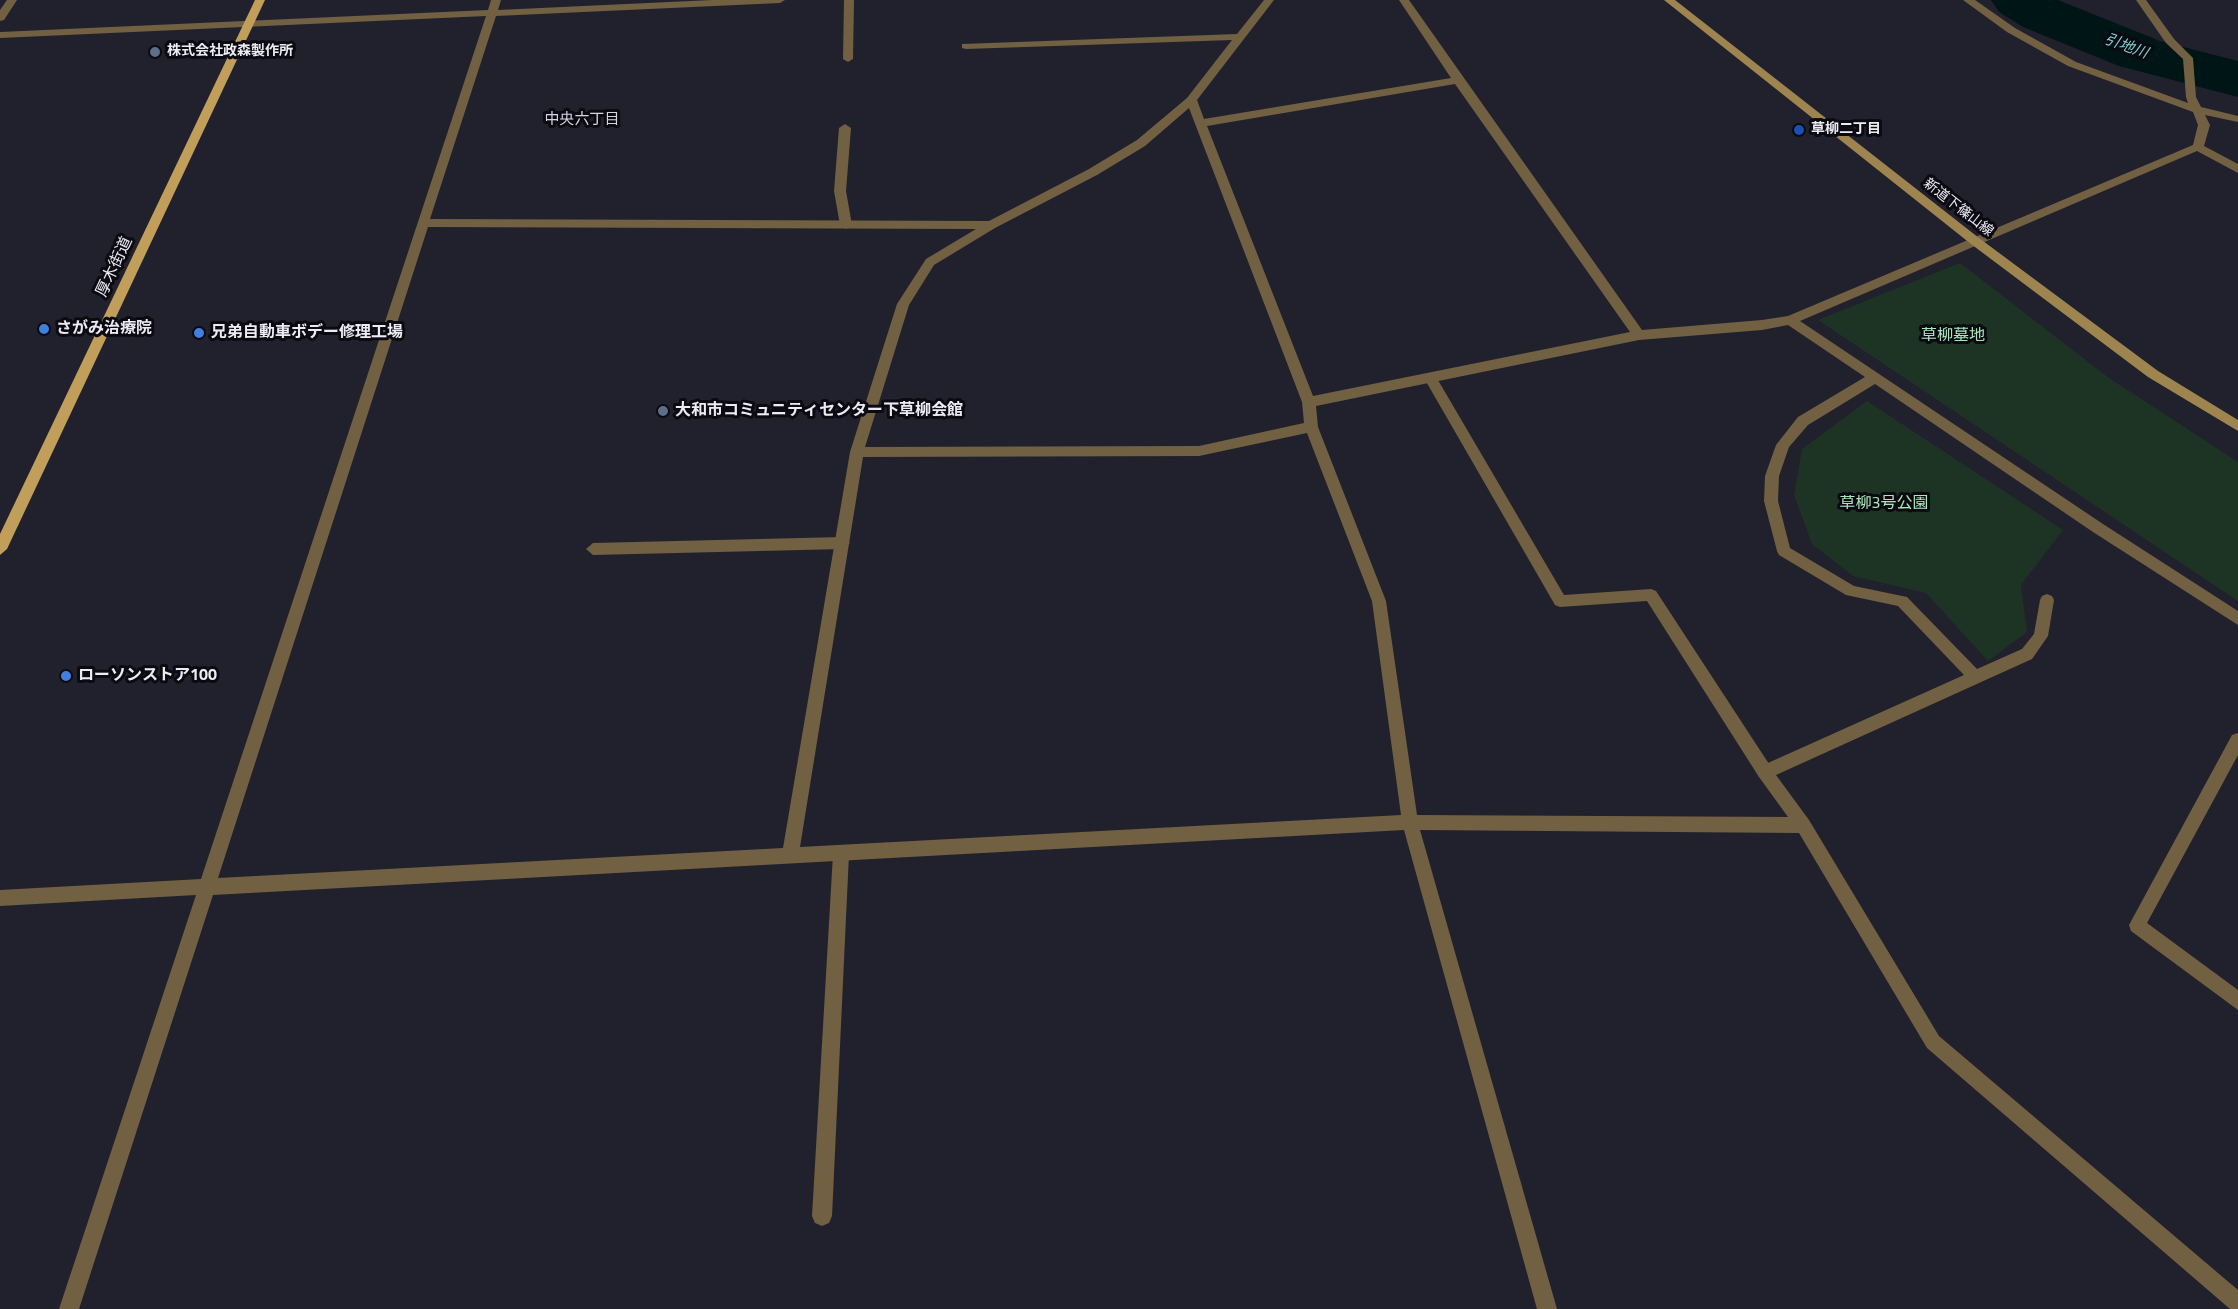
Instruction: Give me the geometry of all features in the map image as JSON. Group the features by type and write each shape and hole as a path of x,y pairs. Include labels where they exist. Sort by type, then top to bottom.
{"main road":[{"name":"厚木街道","path":"0,549 260,0"}],"street":[{"path":"0,18 12,0"},
{"path":"0,34 249,23 495,5 780,0"},
{"path":"848,59 849,0"},
{"path":"790,857 857,452 903,304 930,262 991,225 1093,172 1141,143 1191,100 1269,0"},
{"path":"1405,0 1458,80 1640,335"},
{"name":"新道下篠山線","path":"1669,0 1975,241 2153,374 2238,426"},
{"path":"1968,0 2011,30 2072,64 2197,110 2238,119"},
{"path":"1309,402 1640,335 1762,325 1790,320 2198,147 2205,125 2191,97 2188,58 2170,41 2141,0"},
{"path":"69,1309 495,5"},
{"path":"966,46 1241,37"},
{"path":"1201,123 1458,80"},
{"path":"1191,100 1309,402 1311,427 1379,601 1410,822 1547,1309"},
{"path":"845,128 840,191 846,225"},
{"path":"2198,147 2238,169"},
{"path":"424,223 991,225"},
{"path":"1790,320 2098,528 2238,619"},
{"path":"1430,378 1560,601 1651,595 1765,772 1803,825 1934,1042 2238,1303"},
{"path":"1874,378 1803,421 1783,445 1772,476 1771,501 1784,551 1851,591 1902,601 1976,678"},
{"path":"857,452 1199,451 1311,427"},
{"path":"593,549 843,543"},
{"path":"1765,772 2026,654 2041,636 2047,600"},
{"path":"2238,740 2137,925 2238,1001"},
{"path":"0,898 1410,822 1803,825"},
{"path":"822,1216 841,854"}],"green space":[{"name":"草柳墓地","path":"1960,263 2109,378 2238,462 2238,601 1818,320"},
{"name":"草柳3号公園","path":"1867,401 2063,530 2021,585 2027,632 1988,661 1926,593 1853,576 1812,544 1794,495 1802,449"}],"waterway":[{"name":"引地川","path":"2019,0 2043,15 2140,54 2238,79"}],"place":[{"name":"株式会社政森製作所","path":"155,52"},
{"name":"草柳二丁目","path":"1799,130"},
{"name":"さがみ治療院","path":"44,329"},
{"name":"兄弟自動車ボデー修理工場","path":"199,333"},
{"name":"大和市コミュニティセンター下草柳会館","path":"663,411"},
{"name":"ローソンストア100","path":"66,676"}],"district":[{"name":"中央六丁目","path":"582,120"}]}
